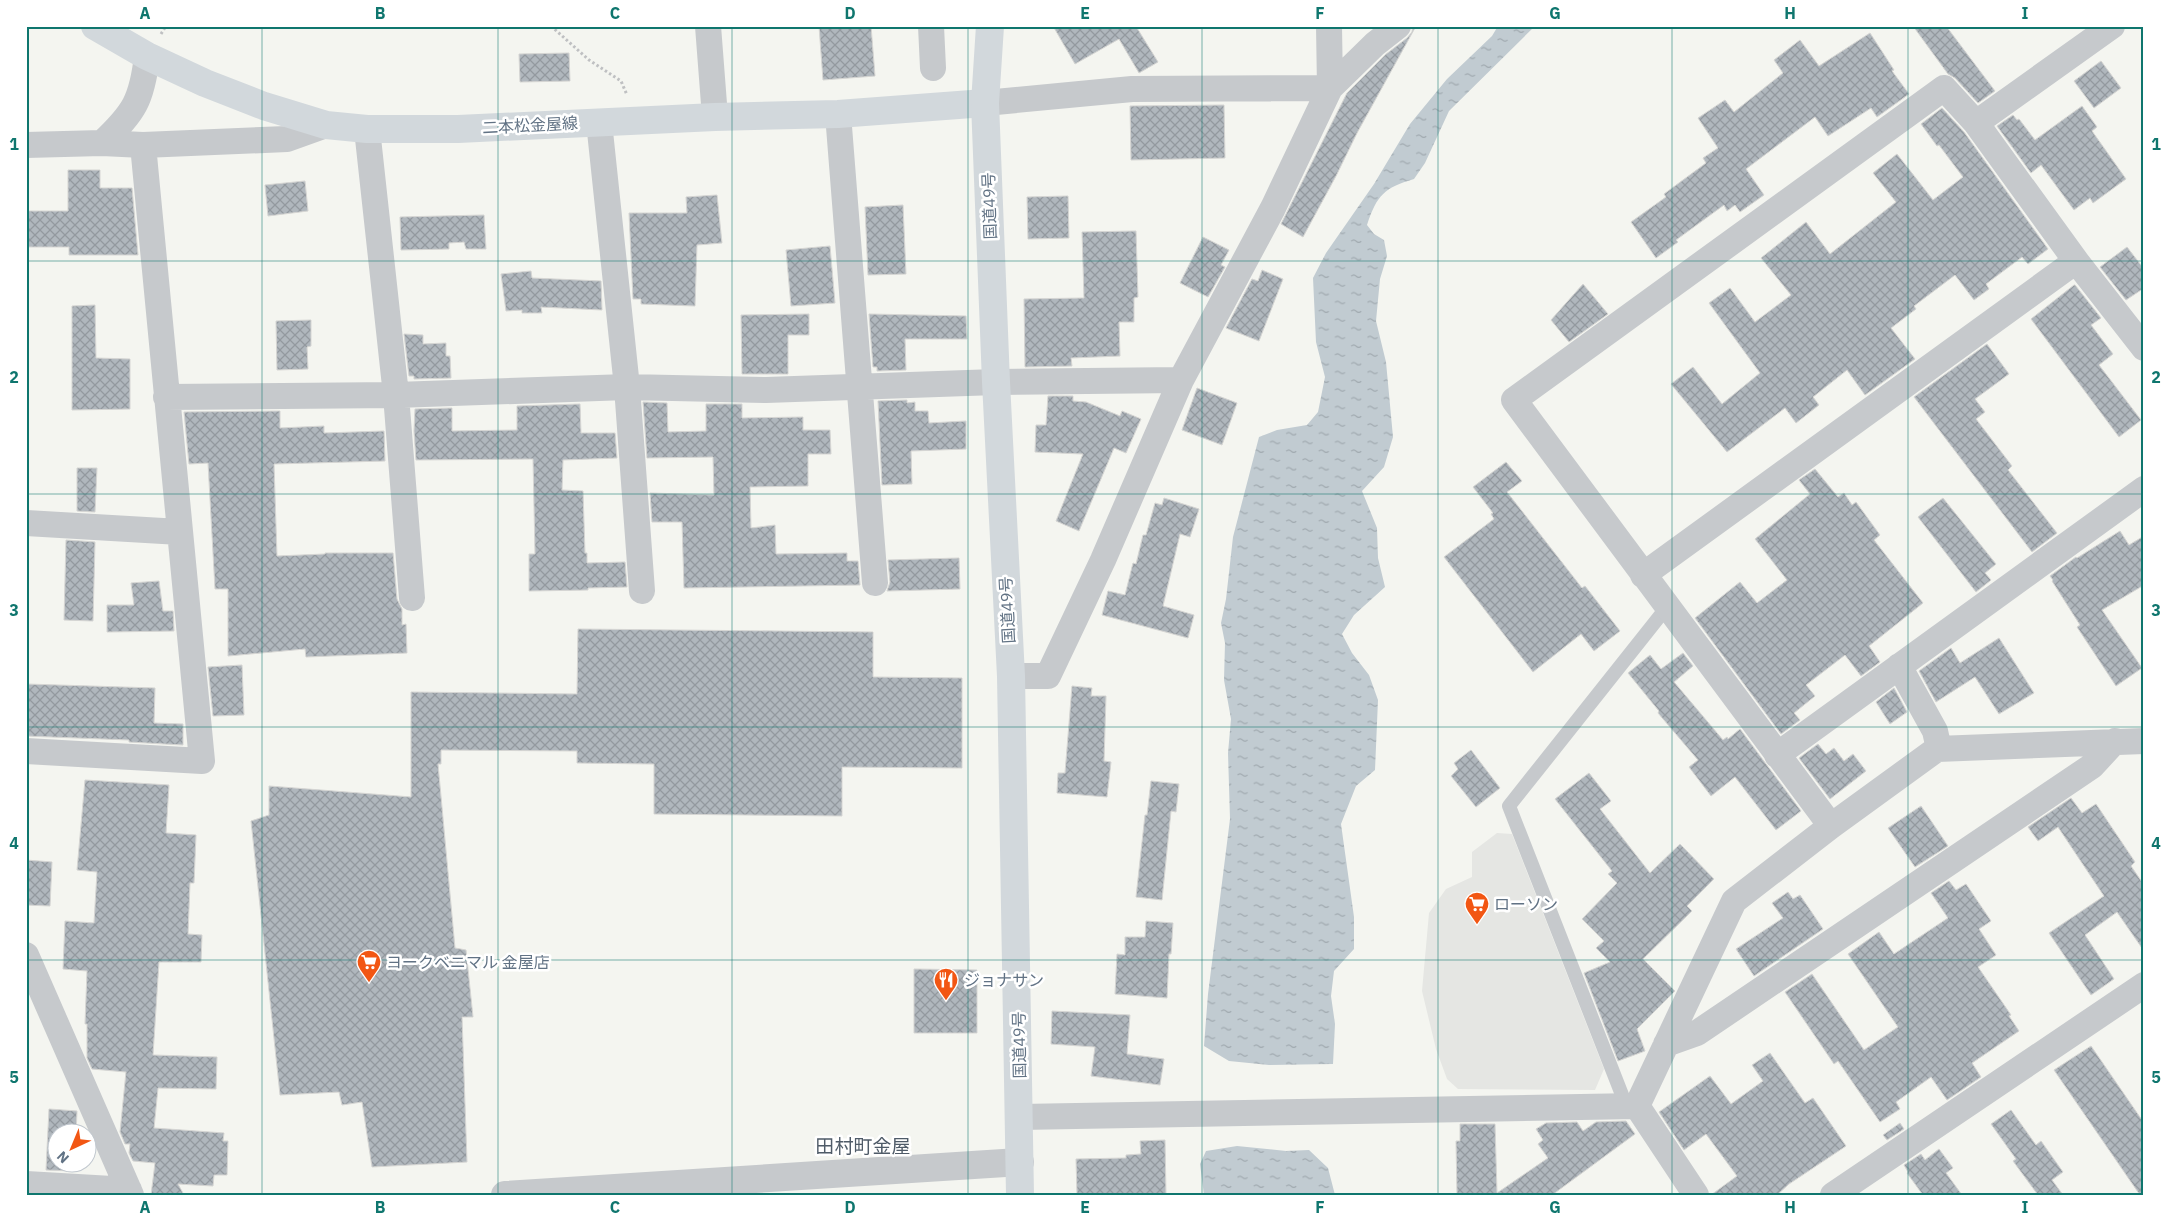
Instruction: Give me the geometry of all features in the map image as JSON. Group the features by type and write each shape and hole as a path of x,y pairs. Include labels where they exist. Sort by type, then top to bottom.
{"main road":[{"name":"二本松金屋線","path":"95,26 147,56 205,83 264,106 326,125 367,129 458,129 715,117 838,114 985,103"},
{"name":"国道49号","path":"990,26 985,103 996,382 1011,676 1020,1195"}],"street":[{"path":"708,26 715,117"},
{"path":"931,26 933,68"},
{"path":"1329,26 1330,88"},
{"path":"1011,676 1048,676 1103,560 1181,380 1273,208 1330,88 1367,26"},
{"path":"985,103 1132,89 1330,88 1375,44 1398,26"},
{"path":"1976,123 2112,26"},
{"path":"102,143 124,121 140,96 147,56"},
{"path":"1831,826 1666,607 1514,400 1944,88 1976,123 2076,261 2144,348"},
{"path":"838,114 875,583"},
{"path":"599,122 627,387 642,591"},
{"path":"26,145 102,143 143,145 287,139 326,125"},
{"path":"367,129 396,395 412,598"},
{"path":"26,751 202,761 143,145"},
{"path":"1643,575 2076,261"},
{"path":"166,397 396,395 627,387 766,390 996,382 1181,380"},
{"path":"1777,754 2144,489"},
{"path":"26,523 180,532"},
{"path":"1899,666 1935,731 1939,749"},
{"path":"1666,1044 1697,1033 2092,766 2115,741"},
{"path":"1631,1106 1666,1044 1734,901 1831,826 1939,749 2144,741"},
{"path":"26,956 130,1192 26,1184"},
{"path":"1832,1195 2144,985"},
{"path":"1020,1116 1631,1106"},
{"path":"1631,1106 1696,1195"},
{"path":"505,1195 1020,1162"}],"lane":[{"path":"1631,1106 1508,806 1666,607"}],"path":[{"path":"551,26 589,60 621,81 640,120"}],"shaded area":[{"path":"1497,833 1512,834 1604,1069 1595,1090 1458,1089 1447,1079 1436,1049 1422,991 1429,913 1446,889 1472,877 1472,852"}],"water":[{"path":"1498,26 1535,26 1449,111 1425,163 1414,179 1395,186 1383,194 1374,206 1367,225 1374,234 1384,240 1387,256 1380,279 1376,321 1386,362 1393,437 1384,467 1362,491 1377,528 1378,558 1385,587 1354,615 1342,634 1352,653 1369,675 1378,700 1375,770 1356,786 1341,824 1354,917 1354,949 1334,971 1331,996 1335,1024 1333,1064 1269,1065 1229,1061 1204,1046 1208,994 1230,819 1228,753 1231,719 1224,680 1225,643 1221,623 1226,599 1233,537 1259,437 1277,430 1307,425 1318,412 1325,377 1316,342 1313,278 1326,253 1374,184 1410,124 1447,79 1492,36"},
{"path":"1237,1146 1286,1151 1309,1150 1328,1168 1335,1195 1204,1195 1200,1164 1206,1151"}],"building":[{"path":"819,26 871,26 875,76 823,80"},
{"path":"1053,26 1140,26 1137,28 1158,62 1139,73 1119,39 1075,64"},
{"path":"1413,26 1416,26 1303,237 1281,224 1347,93 1385,55 1407,38 1412,32"},
{"path":"1913,26 1946,26 1995,91 1978,103 1955,78 1948,74"},
{"path":"1870,33 1894,70 1892,71 1909,94 1877,117 1871,108 1828,136 1815,117 1746,169 1764,195 1740,212 1735,205 1727,211 1724,205 1676,240 1678,242 1656,258 1631,222 1666,197 1664,194 1706,163 1703,158 1718,148 1698,118 1725,100 1734,112 1783,73 1774,60 1800,40 1819,66"},
{"path":"569,53 570,81 520,82 519,54"},
{"path":"2101,61 2121,88 2094,108 2074,81"},
{"path":"1224,105 1225,158 1131,160 1130,106"},
{"path":"2082,106 2097,127 2092,131 2126,179 2093,203 2090,198 2074,210 2041,165 2031,173 1997,126 2013,115 2017,120 2019,119 2035,140"},
{"path":"1942,108 1964,132 2048,249 2028,264 2022,257 1986,284 1989,289 1974,300 1955,275 1914,306 1916,309 1891,328 1915,359 1865,395 1847,370 1813,397 1819,405 1796,423 1785,408 1727,452 1671,384 1693,367 1722,404 1760,373 1709,303 1730,288 1755,322 1791,295 1761,258 1806,222 1830,254 1896,202 1873,173 1897,154 1933,200 1963,177 1921,124"},
{"path":"68,170 100,170 100,188 132,188 138,255 69,255 69,247 26,247 26,211 68,211"},
{"path":"305,181 308,211 268,216 265,185"},
{"path":"717,195 722,243 697,245 695,306 641,304 641,299 633,299 629,213 687,213 686,197"},
{"path":"1068,196 1069,238 1028,239 1027,197"},
{"path":"903,205 906,274 868,275 865,207"},
{"path":"484,215 486,249 466,249 464,242 449,243 449,249 401,250 400,217"},
{"path":"1136,231 1138,297 1134,298 1134,322 1119,322 1120,356 1071,358 1072,366 1025,367 1024,299 1084,298 1082,232"},
{"path":"1203,237 1229,250 1221,265 1225,267 1208,297 1180,283"},
{"path":"830,246 835,303 791,306 786,250"},
{"path":"2127,247 2144,269 2144,288 2126,300 2100,267"},
{"path":"1262,270 1283,279 1259,341 1226,328 1252,279 1258,281"},
{"path":"531,271 532,278 601,281 602,310 541,307 542,313 522,313 522,310 506,311 501,274"},
{"path":"1583,284 1608,314 1569,342 1551,320"},
{"path":"2074,285 2101,318 2091,325 2113,354 2099,365 2141,420 2119,437 2031,319"},
{"path":"95,305 96,358 130,359 130,409 72,410 72,306"},
{"path":"809,314 809,335 788,335 788,374 742,374 741,315"},
{"path":"869,314 966,316 967,339 905,339 906,370 877,371 877,367 873,367"},
{"path":"311,320 311,346 307,347 308,369 277,370 276,321"},
{"path":"404,334 423,335 423,344 446,343 446,356 450,356 451,378 414,379 414,376 409,376"},
{"path":"1987,344 2009,374 1975,399 1985,412 1976,419 2012,466 2008,470 2057,533 2032,552 1914,397"},
{"path":"1197,388 1237,403 1222,445 1182,430"},
{"path":"1048,396 1073,396 1073,401 1086,402 1120,416 1122,411 1141,419 1126,453 1114,448 1079,531 1056,521 1083,454 1035,452 1036,425 1046,425"},
{"path":"907,400 907,403 915,402 915,411 928,411 929,423 966,421 966,449 911,451 912,484 882,485 878,401"},
{"path":"643,402 667,403 668,432 706,431 706,404 742,404 742,418 803,417 803,430 830,430 831,454 808,454 808,486 750,487 751,528 775,525 776,554 847,553 847,561 858,561 860,585 684,588 682,522 652,522 650,493 714,495 713,457 647,458"},
{"path":"580,404 581,433 615,433 617,458 563,460 562,490 583,491 587,563 625,562 627,587 529,591 529,554 535,554 533,459 416,460 415,409 452,408 452,431 517,430 517,406"},
{"path":"280,411 280,428 324,426 324,433 384,431 385,461 274,464 277,556 325,553 393,553 397,599 402,609 402,625 406,624 407,653 306,657 305,649 228,656 228,589 215,589 208,463 189,464 184,412"},
{"path":"1506,462 1522,481 1507,492 1582,588 1585,586 1620,631 1594,651 1581,634 1533,672 1444,557 1494,519 1491,514 1493,513 1473,487"},
{"path":"77,468 97,468 95,512 77,511"},
{"path":"1815,469 1838,497 1844,493 1852,505 1856,502 1880,535 1874,540 1923,603 1869,646 1880,662 1861,676 1845,655 1806,685 1815,696 1794,713 1800,720 1781,734 1695,618 1740,582 1757,603 1787,580 1755,539 1810,494 1799,480"},
{"path":"1164,498 1199,509 1190,537 1180,534 1163,606 1194,615 1188,638 1102,615 1108,591 1125,595 1133,563 1136,564 1143,535 1146,535 1155,503 1162,505"},
{"path":"1943,498 1996,564 1985,573 1991,580 1976,592 1918,517"},
{"path":"2120,531 2129,545 2144,536 2144,585 2102,610 2142,668 2116,686 2077,627 2080,625 2050,576 2076,557"},
{"path":"66,540 95,542 93,621 64,620"},
{"path":"959,558 960,589 887,591 890,582 888,560"},
{"path":"159,581 163,611 173,611 174,631 107,632 107,605 134,605 131,583"},
{"path":"578,629 873,632 873,677 962,678 962,768 842,767 842,816 654,814 654,764 577,763 577,751 441,750 441,764 438,764 455,948 466,950 473,1017 462,1017 467,1162 372,1167 362,1102 342,1105 339,1092 280,1095 251,821 269,815 269,786 411,797 411,692 577,694"},
{"path":"1999,638 2034,693 1999,714 1975,677 1936,702 1919,671 1951,648 1960,663"},
{"path":"1683,653 1693,666 1674,682 1723,740 1727,737 1728,739 1740,729 1801,811 1776,830 1735,777 1711,796 1689,767 1698,760 1658,713 1659,711 1628,673 1650,655 1661,669"},
{"path":"242,665 244,715 213,716 208,667"},
{"path":"26,684 155,688 154,723 183,724 183,745 129,742 129,740 26,736"},
{"path":"1072,686 1092,688 1091,696 1106,696 1104,761 1111,762 1107,797 1057,793 1058,773 1065,773"},
{"path":"1894,688 1907,712 1890,724 1876,702"},
{"path":"1818,744 1826,754 1834,748 1844,761 1853,754 1866,771 1830,799 1799,758"},
{"path":"1471,750 1500,788 1476,807 1451,776 1458,769 1454,763"},
{"path":"1589,773 1611,801 1600,809 1650,873 1680,844 1714,879 1687,906 1692,911 1643,959 1675,991 1637,1029 1645,1051 1618,1061 1584,973 1610,962 1596,948 1604,941 1582,919 1617,883 1608,874 1612,871 1555,799"},
{"path":"85,780 169,785 166,833 196,835 194,883 190,883 188,934 202,935 201,962 159,962 153,1055 217,1057 216,1089 158,1088 154,1128 224,1133 223,1141 228,1141 227,1175 214,1175 213,1186 178,1184 184,1195 151,1195 155,1163 133,1161 129,1153 130,1144 125,1144 120,1132 126,1072 92,1069 87,1058 87,1024 85,1024 87,971 63,969 65,921 94,923 97,872 77,870"},
{"path":"1151,781 1179,784 1176,812 1171,811 1162,900 1136,897 1145,815 1147,815"},
{"path":"2071,798 2082,813 2096,804 2135,862 2131,866 2144,885 2144,951 2117,912 2085,935 2114,979 2091,995 2049,933 2104,896 2058,827 2038,841 2028,827"},
{"path":"1921,806 1948,846 1915,867 1888,828"},
{"path":"26,860 52,862 50,906 26,905"},
{"path":"1949,881 1956,890 1966,884 1991,921 1979,929 1996,955 1978,967 2011,1015 2009,1016 2019,1031 1972,1063 1981,1077 1947,1100 1931,1077 1896,1102 1900,1109 1880,1122 1838,1061 1834,1064 1785,992 1812,974 1864,1050 1898,1027 1848,954 1879,932 1894,954 1948,918 1931,893"},
{"path":"1788,892 1793,899 1800,895 1823,929 1754,976 1736,949 1783,918 1772,903"},
{"path":"1146,921 1173,923 1171,954 1169,954 1167,998 1115,994 1117,954 1125,955 1125,937 1145,937"},
{"name":"ジョナサン","path":"914,969 977,970 977,1033 914,1033"},
{"path":"1052,1011 1130,1015 1127,1054 1164,1059 1160,1085 1091,1076 1095,1047 1051,1044"},
{"path":"2091,1046 2144,1123 2144,1195 2140,1195 2054,1070"},
{"path":"1770,1053 1805,1103 1813,1098 1846,1146 1789,1184 1777,1195 1711,1195 1737,1176 1706,1134 1684,1150 1659,1112 1710,1076 1731,1104 1763,1081 1752,1065"},
{"path":"49,1109 77,1111 76,1124 48,1124"},
{"path":"2011,1110 2036,1145 2041,1141 2063,1172 2052,1180 2063,1195 2038,1195 2013,1161 2016,1159 1991,1124"},
{"path":"1626,1121 1635,1134 1552,1195 1457,1195 1456,1141 1460,1141 1460,1124 1495,1124 1497,1193 1548,1158 1538,1144 1543,1140 1536,1129 1546,1123 1577,1122 1583,1131 1596,1122"},
{"path":"1900,1123 1904,1129 1887,1140 1883,1135"},
{"path":"48,1129 48,1170 46,1170"},
{"path":"1165,1140 1166,1195 1077,1195 1076,1159 1126,1158 1126,1155 1141,1154 1140,1141"},
{"path":"1939,1149 1953,1168 1946,1173 1962,1195 1923,1195 1907,1173 1904,1165 1921,1154 1925,1160"}],"place":[{"name":"ローソン","path":"1477,925"},
{"name":"ヨークベニマル 金屋店","path":"369,983"},
{"name":"ジョナサン","path":"946,1001"}],"district":[{"name":"田村町金屋","path":"863,1146"}]}
